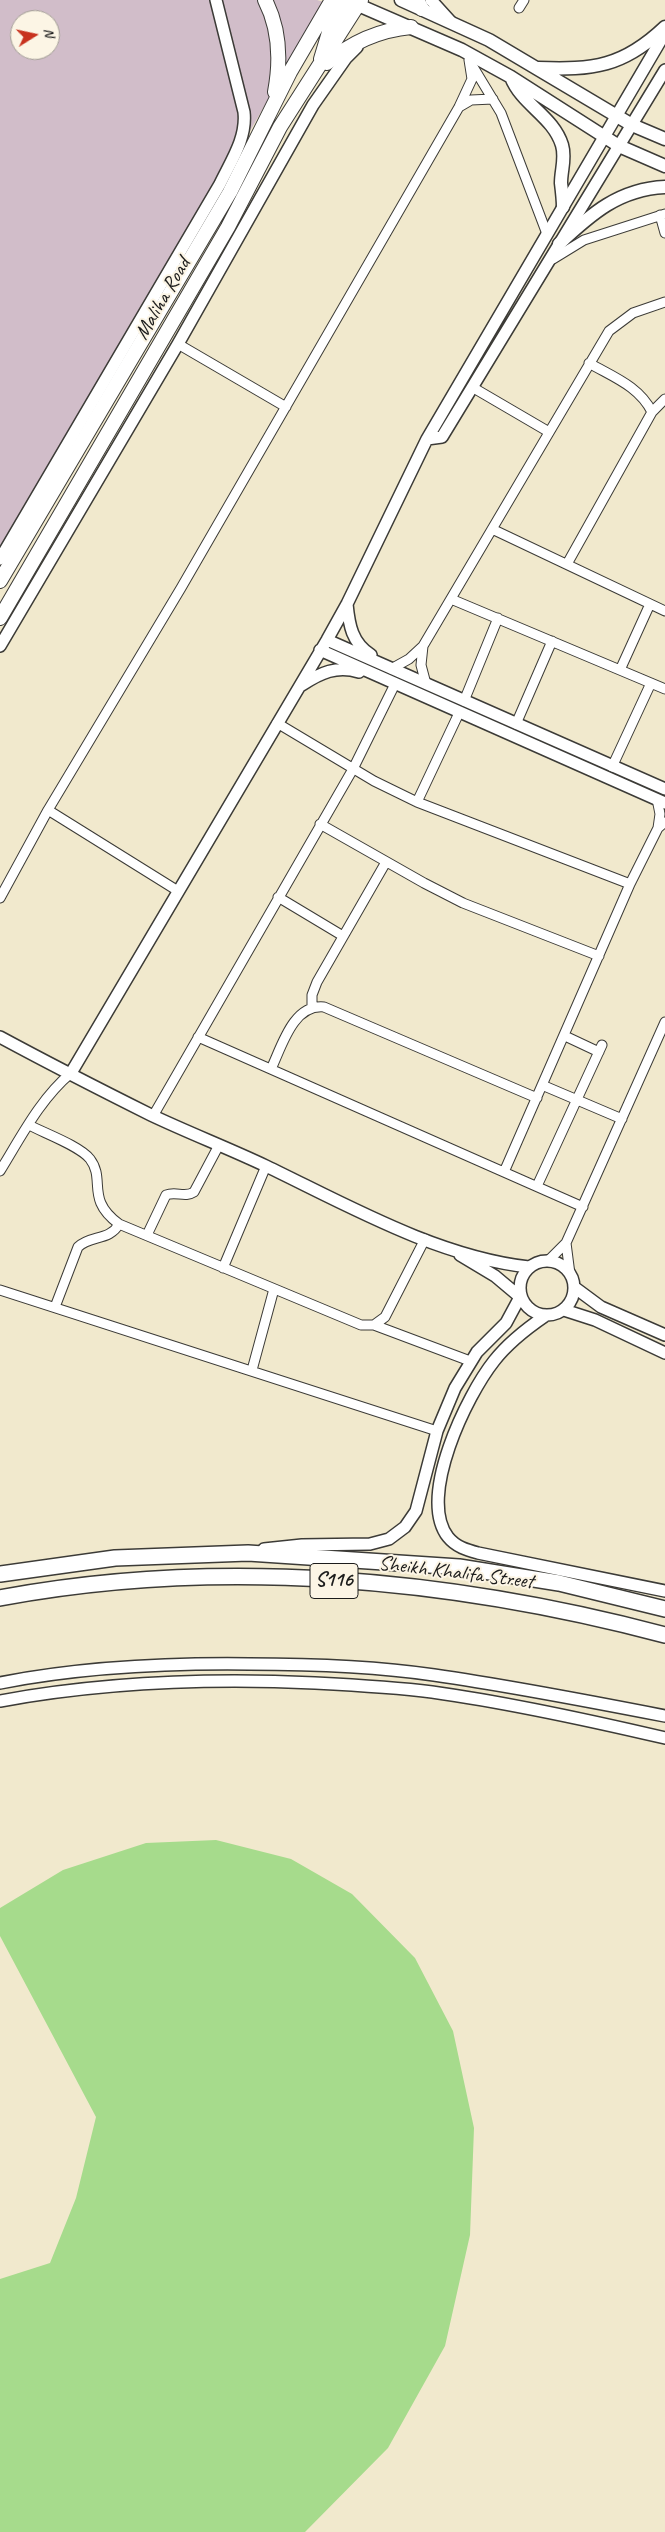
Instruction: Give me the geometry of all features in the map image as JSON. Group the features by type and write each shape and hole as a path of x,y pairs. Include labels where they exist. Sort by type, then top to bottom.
{"highway":[{"name":"Sheikh Khalifa Street","path":"0,1574 115,1558 248,1553 459,1567 559,1583 665,1609"},
{"name":"Sheikh Khalifa Street","path":"0,1598 66,1588 145,1580 239,1578 334,1580 423,1588 511,1600 665,1635"}],"main road":[{"path":"265,0 276,30 278,46 279,64 273,103"},
{"name":"Maliha Road","path":"0,581 230,192 273,103 332,0"},
{"path":"401,0 423,3 452,22 489,40 617,114 632,125 665,139"},
{"path":"319,70 325,40 354,1 412,27 511,77 619,146 665,166"},
{"path":"319,70 344,49 368,37 385,31 412,27"},
{"path":"537,68 588,69 616,62 640,49 665,27"},
{"name":"Maliha Road","path":"0,618 224,235 280,127 319,70"},
{"path":"511,77 523,98 551,124 559,137 564,159 561,181 563,206"},
{"path":"560,244 590,215 616,199 642,189 665,187"},
{"path":"131,336 145,335"}],"street":[{"path":"0,559 220,184 245,129 244,112 216,0"},
{"path":"519,8 524,0"},
{"path":"0,1171 48,1096 71,1073 327,640 347,604 427,439 665,33"},
{"path":"0,646 178,344 312,105 346,58 368,37"},
{"path":"466,55 504,120 547,234"},
{"path":"0,898 48,810 286,407 459,108 472,79 466,55"},
{"path":"427,439 442,437 665,70"},
{"path":"459,108 471,100 493,100"},
{"path":"548,262 576,244 663,214 665,233"},
{"path":"153,1116 353,768 390,677 423,646 603,339 616,324 633,313 665,302"},
{"path":"178,344 286,407"},
{"path":"589,363 632,387 644,398 652,412"},
{"path":"472,387 549,432"},
{"path":"566,564 652,412 665,399"},
{"path":"492,529 665,611"},
{"path":"451,599 665,689"},
{"path":"347,604 351,631 358,644 390,677"},
{"path":"620,670 650,604"},
{"path":"464,701 498,618"},
{"path":"327,640 390,677 459,713 661,801 660,814 662,825 630,884 504,1172"},
{"path":"516,724 552,641"},
{"path":"423,646 421,665 426,684"},
{"path":"320,650 390,677 426,684 665,789"},
{"path":"298,687 322,673 336,669 351,670 373,678 390,677"},
{"path":"612,767 650,683"},
{"path":"417,802 459,713"},
{"path":"277,723 353,768 417,802 630,884"},
{"path":"48,810 178,891"},
{"path":"320,824 424,883 482,911 599,956"},
{"path":"312,1008 314,988 386,862"},
{"path":"278,897 343,936"},
{"path":"271,1069 296,1018 312,1008 330,1010 537,1098"},
{"path":"0,1037 153,1116 266,1166 327,1197 445,1246 503,1263 530,1267 548,1260 566,1243 665,1022"},
{"path":"538,1186 600,1048 565,1036"},
{"path":"198,1037 583,1207"},
{"path":"542,1086 622,1119"},
{"path":"29,1126 87,1155 94,1166 96,1190 101,1206 119,1224 361,1325 374,1325 470,1360"},
{"path":"147,1236 166,1195 173,1193 186,1195 194,1192 219,1145"},
{"path":"224,1268 266,1166"},
{"path":"55,1307 78,1247 85,1241 110,1234 119,1224"},
{"path":"374,1325 380,1322 388,1312 425,1239"},
{"path":"566,1243 570,1274 574,1287 572,1300 564,1310 545,1316 505,1347 484,1374 465,1405 451,1439 442,1474 439,1513 442,1526 454,1542 478,1553 665,1590"},
{"path":"445,1246 495,1276 520,1297 532,1312 545,1316"},
{"path":"548,1260 561,1265 570,1274"},
{"path":"248,1553 302,1545 370,1544 397,1533 416,1511 437,1431 452,1394 470,1360 506,1323 520,1297 522,1277 530,1267"},
{"path":"574,1287 602,1307 665,1335"},
{"path":"252,1370 274,1289"},
{"path":"0,1290 437,1431"},
{"path":"564,1310 595,1320 665,1354"},
{"path":"0,1683 65,1673 151,1665 274,1664 360,1667 433,1674 665,1716"},
{"path":"0,1701 67,1691 151,1683 219,1681 361,1686 432,1692 522,1707 665,1738"}],"shaded area":[{"path":"0,0 317,0 324,2 0,567"}],"green space":[{"path":"216,1840 291,1859 352,1894 415,1958 453,2031 474,2128 470,2235 445,2346 388,2448 305,2532 0,2532 0,2279 50,2263 76,2198 96,2117 0,1936 0,1908 63,1870 146,1843"}]}
